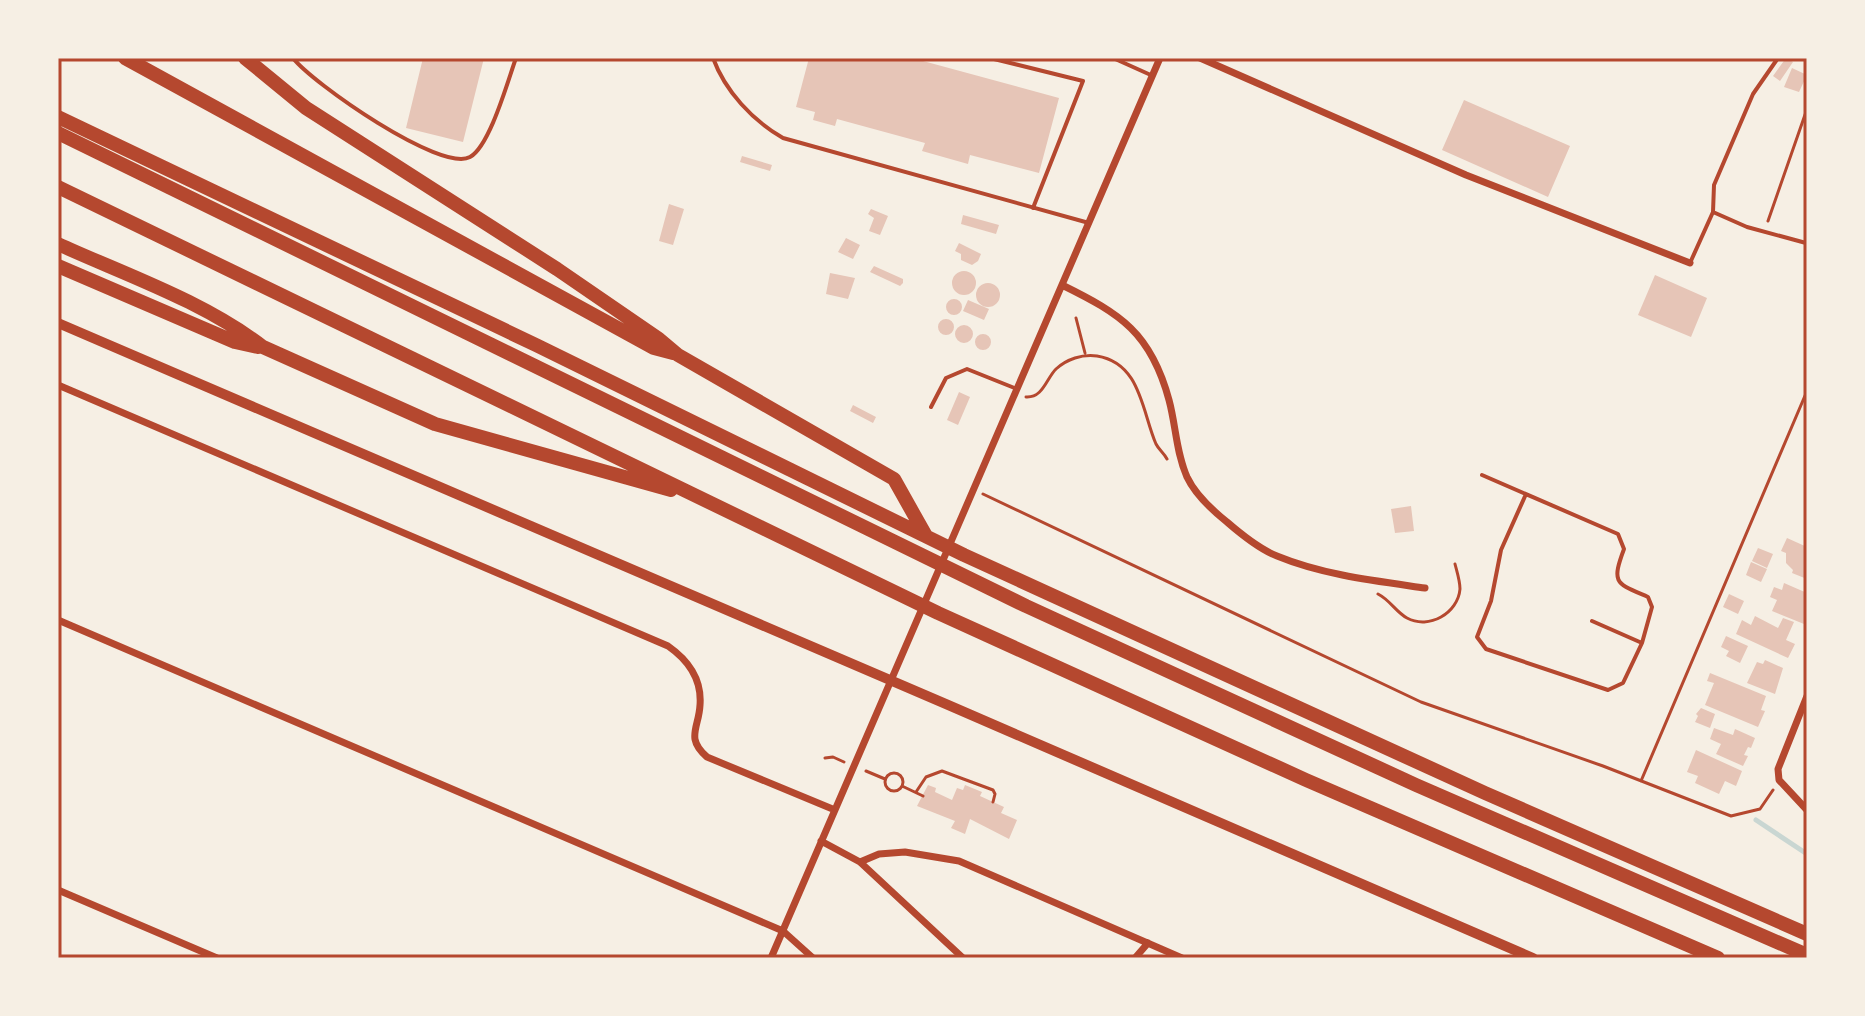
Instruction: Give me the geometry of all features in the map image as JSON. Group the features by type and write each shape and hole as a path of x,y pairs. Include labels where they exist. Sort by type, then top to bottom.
{"highway":[{"path":"125,58 654,348 678,355"},
{"path":"245,58 306,108 557,269 678,355 894,479 929,538"},
{"path":"58,117 522,338 964,555 1485,793 1807,934"},
{"path":"58,133 1026,606 1244,707 1807,955"},
{"path":"58,187 938,613 1306,780 1718,958"},
{"path":"58,244 194,306 244,332 263,347"},
{"path":"58,266 235,342 263,347 435,424 710,501"}],"main road":[{"path":"58,323 1533,958"}],"street":[{"path":"771,958 1160,58"},
{"path":"1200,58 1466,175 1690,263"},
{"path":"1062,285 1097,302 1137,333 1164,387 1178,452 1188,480 1220,517 1275,556 1367,581 1425,588"},
{"path":"58,385 668,646 692,668 698,684 700,705 694,740 699,750 707,757 835,810"},
{"path":"58,620 783,931 813,958"},
{"path":"1807,696 1778,769 1779,780 1807,810"},
{"path":"821,841 860,862 963,958"},
{"path":"860,862 879,854 905,852 959,861 1182,958"},
{"path":"58,890 217,958"},
{"path":"1135,958 1148,943"}],"lane":[{"path":"293,58 300,68 345,103 416,145 459,160 471,157 484,141 516,58"},
{"path":"713,58 732,92 750,113 764,127 783,138 1089,223"},
{"path":"990,58 1083,81 1033,208"},
{"path":"1113,58 1153,76"},
{"path":"1690,263 1713,212 1714,185 1753,94 1778,58"},
{"path":"1713,212 1764,232 1806,243"},
{"path":"931,407 946,378 967,369 1017,389"},
{"path":"1482,475 1526,494 1618,534 1624,549 1616,578 1620,585 1648,597 1652,607 1642,643 1623,683 1608,690 1486,649 1477,637 1491,601 1501,550 1526,494"},
{"path":"1592,621 1642,643"}],"path":[{"path":"1764,232 1807,109"},
{"path":"1076,318 1086,355"},
{"path":"1026,397 1038,394 1058,367 1086,355 1106,358 1133,381 1157,448 1166,455 1170,467"},
{"path":"1641,781 1807,391"},
{"path":"973,489 1421,702 1731,816 1760,809 1779,780"},
{"path":"1378,594 1405,617 1430,623 1444,616 1457,599 1459,583 1455,564"},
{"path":"825,758 833,757 885,779"},
{"path":"916,792 923,780 942,771 995,792 993,802"},
{"path":"893,773 899,774 903,780 902,786 898,791 890,791 884,784 885,779 893,773"},
{"path":"902,786 923,796"}],"building":[{"path":"423,58 484,58 463,142 406,128"},
{"path":"809,58 912,58 1059,98 1039,173 970,155 968,164 922,151 925,143 837,119 835,126 813,120 815,112 796,107"},
{"path":"1786,58 1793,62 1780,81 1773,76"},
{"path":"1792,68 1807,75 1799,92 1784,87"},
{"path":"1464,100 1570,146 1548,197 1442,150"},
{"path":"742,156 772,165 770,171 740,162"},
{"path":"669,204 684,209 673,245 659,241"},
{"path":"871,209 888,216 880,235 869,231 874,218 868,214"},
{"path":"963,215 999,225 996,234 961,224"},
{"path":"846,238 860,245 853,259 838,252"},
{"path":"959,243 981,254 978,261 972,265 961,260 961,254 955,251"},
{"path":"874,266 903,279 903,283 900,286 870,272"},
{"path":"964,271 975,278 976,283 969,294 964,295 953,288 952,283 959,272"},
{"path":"830,273 855,278 848,299 826,294"},
{"path":"1655,275 1707,298 1691,337 1638,315"},
{"path":"988,283 999,290 1000,295 993,306 988,307 977,300 976,295 983,284"},
{"path":"951,299 957,299 962,307 960,313 951,315 946,310 946,304"},
{"path":"968,300 989,309 984,320 963,311"},
{"path":"943,319 949,319 954,327 952,333 943,335 938,330 938,324"},
{"path":"964,325 973,334 964,343 955,334"},
{"path":"980,334 986,334 991,342 989,348 980,350 975,345 975,339"},
{"path":"959,392 970,397 958,425 947,420"},
{"path":"853,405 876,417 873,423 850,411"},
{"path":"1411,506 1414,531 1395,533 1391,509"},
{"path":"1787,538 1807,547 1807,579 1792,573 1793,570 1786,563 1786,553 1781,551"},
{"path":"1758,548 1773,554 1767,568 1752,561"},
{"path":"1751,562 1767,569 1761,582 1746,575"},
{"path":"1784,583 1807,593 1804,624 1772,611 1777,600 1770,597 1774,587 1782,590"},
{"path":"1729,594 1744,601 1738,614 1723,607"},
{"path":"1755,616 1778,628 1783,618 1794,622 1786,640 1795,644 1788,658 1736,634 1742,620 1751,625"},
{"path":"1726,636 1748,646 1740,663 1726,656 1729,651 1721,647"},
{"path":"1765,660 1783,668 1775,694 1747,683 1757,662 1763,664"},
{"path":"1710,673 1766,696 1761,710 1765,711 1758,727 1705,705 1714,683 1707,681"},
{"path":"1701,708 1715,714 1710,728 1695,722"},
{"path":"1714,728 1733,735 1735,729 1755,738 1744,755 1748,756 1743,766 1716,754 1721,744 1710,739"},
{"path":"1696,750 1742,771 1736,786 1725,781 1719,794 1695,783 1698,776 1687,772"},
{"path":"928,785 952,800 957,788 963,790 965,785 982,792 980,796 1004,807 1001,813 1017,820 1009,839 970,819 965,834 951,828 955,821 917,806"}],"waterway":[{"path":"1756,820 1807,854"}]}
